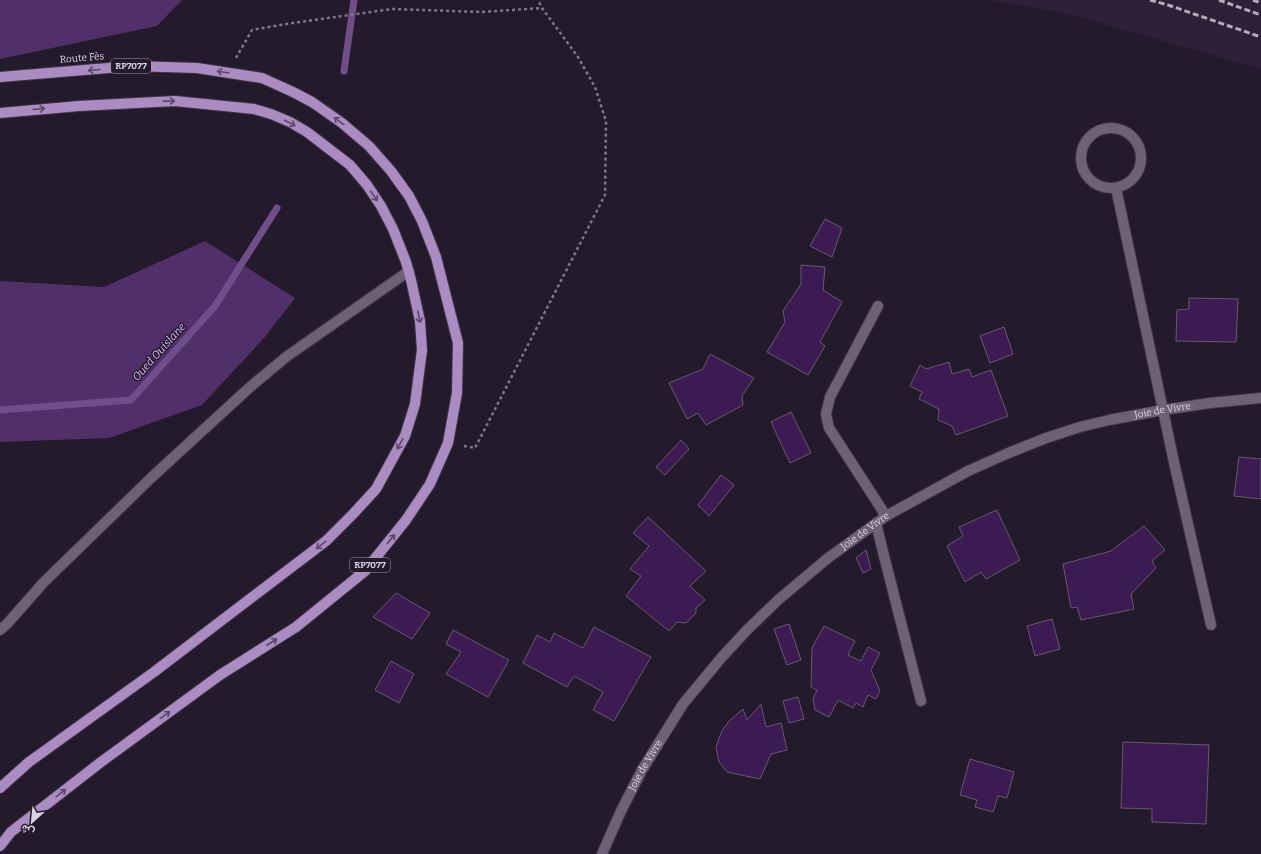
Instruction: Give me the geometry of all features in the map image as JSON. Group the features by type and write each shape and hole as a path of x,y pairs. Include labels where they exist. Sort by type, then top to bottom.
{"main road":[{"name":"Route Fès","path":"0,77 132,66 197,68 228,72 262,78 312,102 342,123 369,146 391,171 409,196 422,221 436,257 458,343 457,393 448,443"},
{"path":"0,113 79,106 175,101 254,109 271,114 307,132 350,166 367,185 381,206 393,229 409,271 420,321 422,350 415,404 405,436 376,489 326,541 154,672 29,762 0,788"},
{"name":"RP7077","path":"0,846 12,832 101,762 220,675 296,627 365,571 406,520 430,484 448,443"}],"street":[{"path":"1110,128 1120,129 1129,134 1136,141 1140,151 1141,161 1134,178 1126,185 1116,188 1102,188 1093,183 1086,176 1081,166 1080,156 1084,143 1091,135 1099,130 1110,128"},
{"path":"1116,188 1175,467 1211,625"},
{"path":"0,630 49,576 152,477 249,388 286,357 409,271"},
{"path":"878,306 830,397 826,414 830,428 835,437 886,516"},
{"name":"Joie de Vivre","path":"602,854 621,811 642,770 683,704 727,652 778,600 828,558 886,516 968,471 1033,443 1094,424 1163,410 1210,403 1261,398"},
{"path":"876,523 921,701"}],"path":[{"path":"448,443 474,448 605,195 606,121 595,87 578,57 542,8 538,0"},
{"path":"228,72 252,30 392,9 481,12 542,8"}],"shaded area":[{"path":"0,0 182,0 157,26 0,59"},
{"path":"988,0 1261,0 1261,69 1065,13"},
{"path":"205,241 295,298 264,338 202,405 109,438 0,442 0,281 104,287"}],"building":[{"path":"825,219 842,228 832,257 810,246"},
{"path":"801,265 825,267 823,290 842,302 820,342 825,346 808,375 767,352 785,322 783,311 801,284"},
{"path":"1189,298 1238,299 1236,342 1176,341 1177,310 1189,309"},
{"path":"1004,327 1013,354 990,363 980,336"},
{"path":"710,354 754,378 742,396 743,405 706,425 698,413 687,419 669,383 703,369"},
{"path":"949,362 952,374 969,369 972,377 991,370 1008,416 956,435 952,426 938,420 939,409 919,399 922,392 910,386 920,365 926,369"},
{"path":"791,412 811,453 790,463 771,422"},
{"path":"681,440 689,449 665,475 656,467"},
{"path":"1239,457 1261,459 1261,499 1234,496"},
{"path":"721,475 734,485 709,516 698,505"},
{"path":"997,510 1020,560 986,579 981,572 965,582 947,546 963,536 959,527"},
{"path":"648,517 706,571 690,586 705,600 696,608 696,613 686,623 677,622 669,631 626,596 641,576 630,569 649,546 633,533"},
{"path":"1144,526 1165,550 1152,561 1156,568 1131,594 1134,609 1081,620 1077,607 1071,608 1063,564 1111,551"},
{"path":"866,550 871,569 863,573 856,558"},
{"path":"396,593 430,613 412,639 373,617"},
{"path":"1052,619 1060,649 1035,656 1027,626"},
{"path":"789,624 801,660 787,665 774,629"},
{"path":"824,626 855,641 848,655 861,661 868,647 880,653 871,670 880,691 876,699 868,695 863,707 856,703 853,708 838,700 829,717 815,710 813,698 817,690 811,687 812,648"},
{"path":"594,627 651,657 614,721 593,710 603,692 574,676 567,687 523,663 537,635 550,642 554,633 583,648"},
{"path":"453,630 509,660 488,697 446,674 461,652 446,644"},
{"path":"391,661 414,674 399,703 375,690"},
{"path":"798,697 804,719 789,723 783,701"},
{"path":"761,704 766,727 781,723 787,750 771,754 760,779 727,772 719,762 716,748 723,729 730,720 743,709 747,720"},
{"path":"1123,742 1209,745 1206,824 1152,822 1152,809 1121,808"},
{"path":"970,759 1014,772 1007,798 998,796 993,812 975,807 977,800 960,795"}],"waterway":[{"name":"Oued Ouislane","path":"344,71 354,0"},
{"name":"Oued Ouislane","path":"0,410 131,400 215,306 277,208"}],"railway":[{"path":"1150,0 1261,37"},
{"path":"1219,0 1261,15"},
{"path":"1253,0 1261,3"}]}
